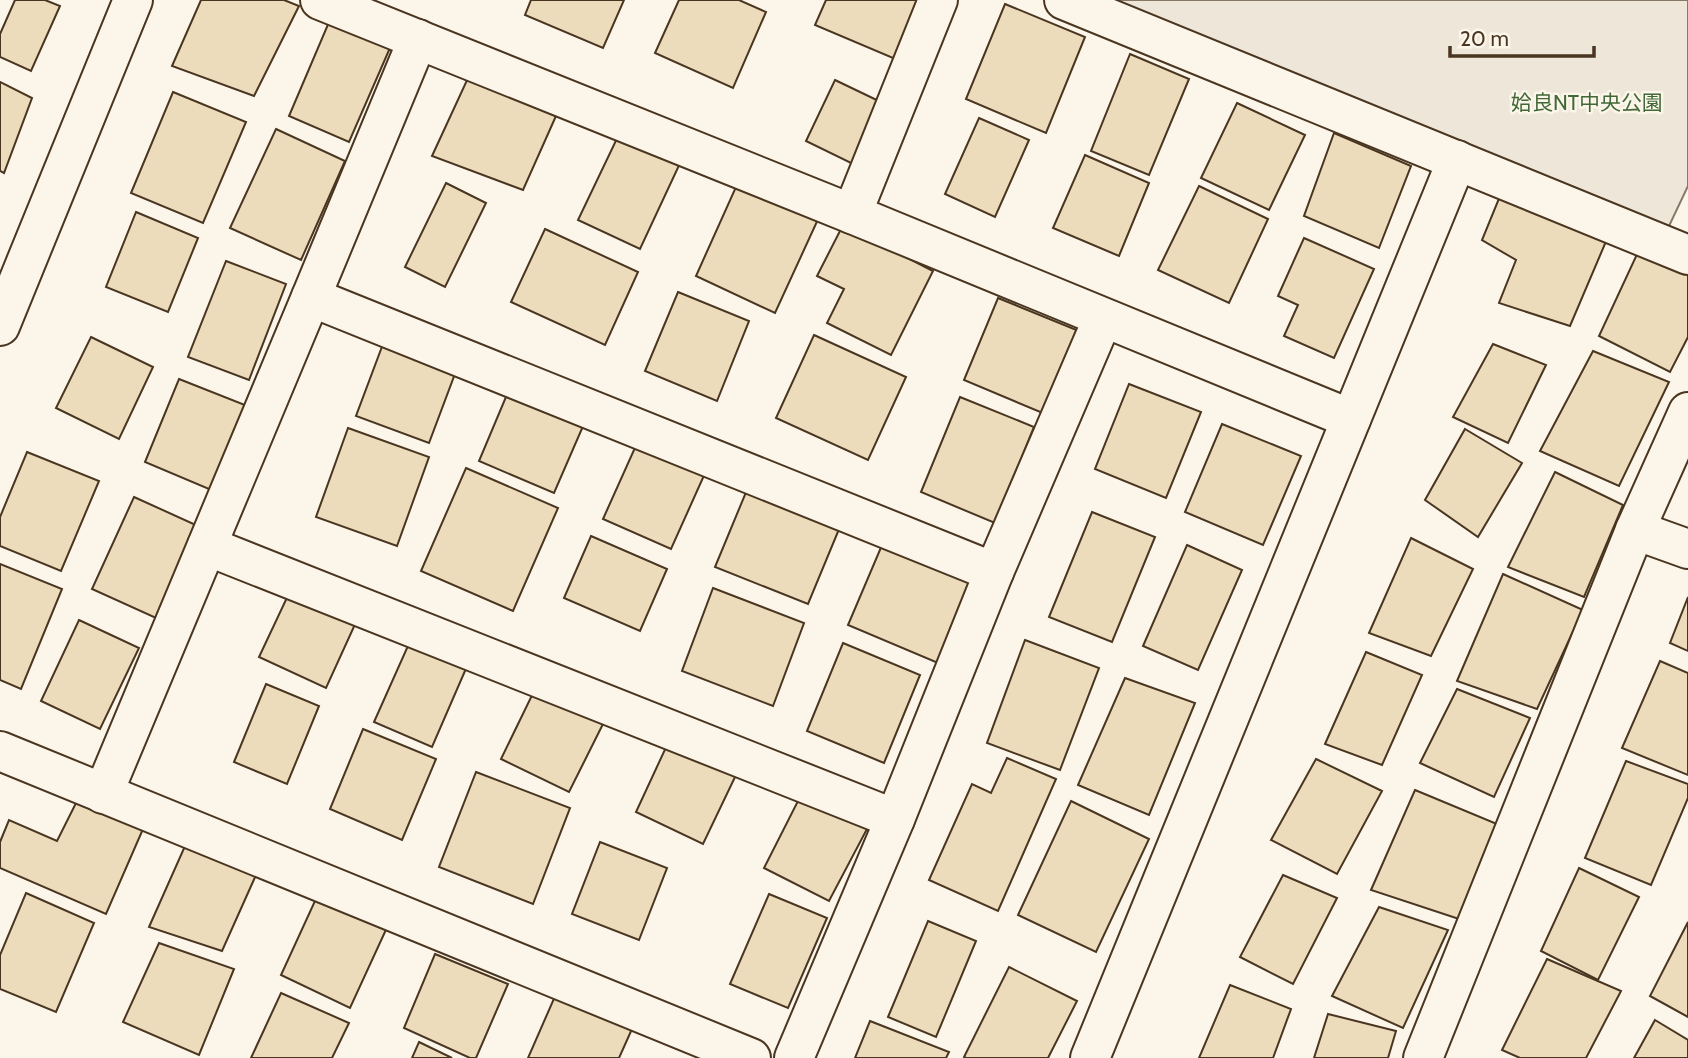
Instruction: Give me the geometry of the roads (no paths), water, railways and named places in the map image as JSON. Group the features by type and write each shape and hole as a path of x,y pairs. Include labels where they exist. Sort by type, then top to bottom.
{"street":[{"path":"0,326 133,0"},
{"path":"320,0 1351,419"},
{"path":"852,214 938,0"},
{"path":"1064,0 1688,255"},
{"path":"103,794 418,38"},
{"path":"1090,1058 1457,160"},
{"path":"312,297 994,572"},
{"path":"794,1058 895,819 994,572 1102,318"},
{"path":"1423,1058 1635,530 1688,412"},
{"path":"1635,530 1688,549"},
{"path":"207,545 895,819"},
{"path":"0,751 751,1058"}],"park label":[{"name":"姶良NT中央公園","path":"1587,103"}]}
